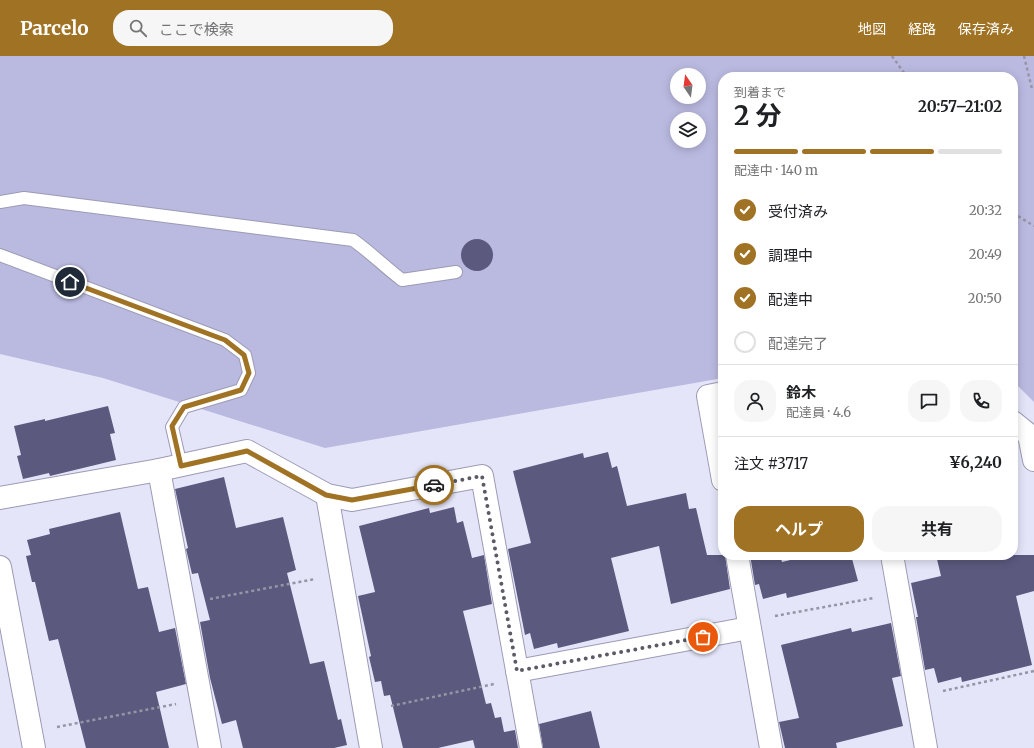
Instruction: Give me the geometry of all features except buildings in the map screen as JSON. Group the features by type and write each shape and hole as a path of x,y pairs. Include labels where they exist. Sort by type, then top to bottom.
{"street":[{"path":"718,394 708,396 718,452"},
{"path":"1018,426 1029,435 1034,460"},
{"path":"0,498 181,466 247,451 326,495 352,500 482,476 531,748"},
{"path":"159,470 210,748"},
{"path":"326,495 371,748"},
{"path":"737,560 771,748"},
{"path":"893,560 926,748"},
{"path":"0,567 34,748"},
{"path":"518,675 749,625"}],"lane":[{"path":"0,202 24,198 353,240 370,252 385,267 402,280 456,272"},
{"path":"0,255 225,340 244,355 249,373 241,390 184,407 172,426 181,466"}],"path":[{"path":"892,56 903,72"},
{"path":"1024,56 1032,89"},
{"path":"1018,216 1034,226"},
{"path":"184,604 341,574"},
{"path":"749,625 899,593"},
{"path":"917,696 1034,671"},
{"path":"365,711 518,675"},
{"path":"51,728 201,699"}],"shaded area":[{"path":"0,56 1034,56 1034,402 1018,386 1018,72 718,72 718,379 325,448 103,378 0,354"}],"way so far":[{"path":"434,485 482,476 517,671 703,637"}],"route":[{"path":"70,282 225,340 244,355 249,373 241,390 184,407 172,426 181,466 247,451 326,495 352,500 434,485"}]}
